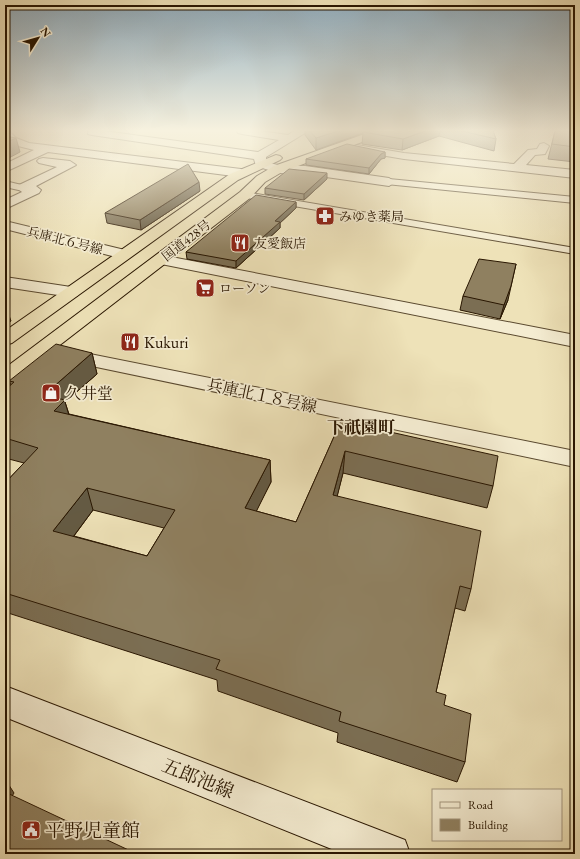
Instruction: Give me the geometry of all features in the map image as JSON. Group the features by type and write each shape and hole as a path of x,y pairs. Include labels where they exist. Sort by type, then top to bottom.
{"highway":[{"name":"国道428号","path":"5,339 244,171"},
{"name":"国道428号","path":"5,378 245,195 261,179 274,171"}],"street":[{"path":"23,188 58,171"},
{"path":"226,171 241,173"},
{"path":"313,171 389,182"},
{"path":"547,171 575,174"},
{"path":"5,205 35,190 23,188"},
{"name":"兵庫北６号線","path":"5,225 124,254"},
{"path":"161,260 575,341"},
{"path":"5,282 71,292"},
{"name":"兵庫北１８号線","path":"42,350 575,459"},
{"name":"五郎池線","path":"5,701 370,850"}],"lane":[{"path":"389,182 575,200"},
{"path":"5,184 23,188"},
{"path":"245,195 575,252"}],"building":[{"path":"176,171 192,171 199,182 140,220 105,213"},
{"path":"286,171 327,173 304,194 265,188"},
{"path":"256,195 296,202 275,221 280,222 236,261 186,252"},
{"path":"479,259 516,264 511,286 504,305 463,296"},
{"path":"56,344 92,353 44,395 65,400 54,411 270,460 245,508 296,522 341,421 498,456 493,486 345,451 333,495 481,531 471,589 460,586 436,692 446,695 444,705 471,714 465,762 339,721 341,712 216,669 220,660 5,593 5,483 38,448 5,438 5,390 14,382 9,381","holes":["87,488 175,510 147,556 53,531"]},
{"name":"平野児童館","path":"5,792 137,854 5,854"}],"place":[{"name":"みゆき薬局","path":"325,216"},
{"name":"友愛飯店","path":"240,243"},
{"name":"ローソン","path":"205,288"},
{"name":"Kukuri","path":"130,342"},
{"name":"久井堂","path":"51,393"},
{"name":"平野児童館","path":"31,830"}],"district":[{"name":"下祇園町","path":"361,427"}]}
